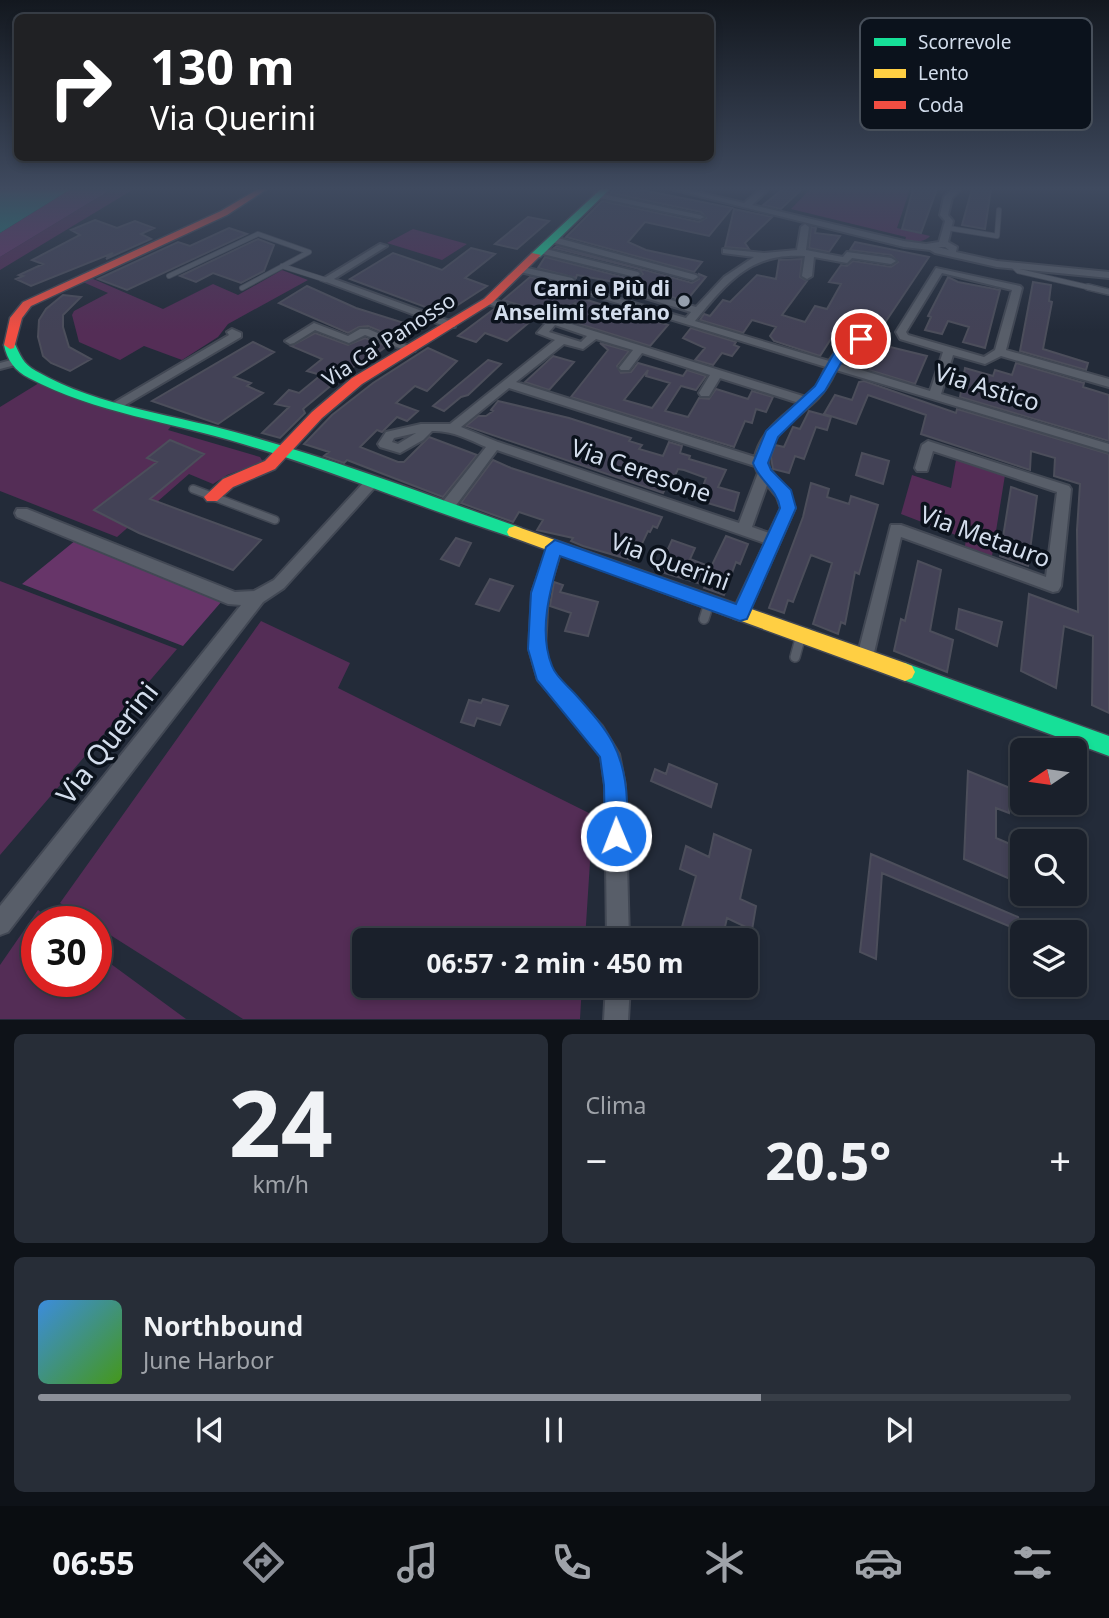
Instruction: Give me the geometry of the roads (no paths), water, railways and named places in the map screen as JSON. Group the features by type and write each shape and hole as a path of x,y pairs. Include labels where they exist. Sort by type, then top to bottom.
{"street":[{"name":"Via Querini","path":"174,237 27,304 15,315 12,323 7,360 37,376 116,405 283,451 1109,746"},
{"name":"Via Ca' Panosso","path":"212,497 228,483 270,465 342,392 488,301 557,237"},
{"path":"805,237 807,276"},
{"path":"874,237 952,252 980,261 1109,275"},
{"path":"943,243 945,237"},
{"path":"930,247 933,243 943,243 953,247 952,252"},
{"path":"548,245 635,274"},
{"path":"548,245 693,277"},
{"path":"326,280 383,246"},
{"path":"726,251 764,256"},
{"path":"624,290 694,316 724,284 764,256 776,253 806,254 847,260 847,255 891,261"},
{"path":"975,278 980,261"},
{"path":"523,270 569,280"},
{"path":"939,270 1017,288 995,355 985,361 904,337 901,332 939,270"},
{"path":"326,280 451,325"},
{"name":"Via Astico","path":"593,294 694,316 832,363 1109,447"},
{"path":"488,301 806,401"},
{"path":"553,321 542,333 583,346 594,335"},
{"path":"290,341 314,326 349,340 365,331 411,349"},
{"path":"116,405 237,335 232,332"},
{"path":"901,332 1109,383"},
{"path":"744,530 771,435 821,388 832,363 849,338 866,342 853,369"},
{"path":"452,428 562,340"},
{"path":"625,368 640,349"},
{"path":"935,394 948,351"},
{"path":"705,393 717,373"},
{"path":"506,383 762,468 786,494 788,508 740,613"},
{"name":"Via Ceresone","path":"428,427 452,428 494,445 774,540"},
{"path":"446,508 494,445"},
{"name":"Via Metauro","path":"865,657 896,529 1053,586 1064,489 928,445 922,468"},
{"name":"Via Querini","path":"0,924 257,597 279,584 372,483"},
{"path":"22,513 234,599 257,597"},
{"path":"555,547 540,593 537,649 544,674 595,732 610,754 615,785 618,928"},
{"path":"616,1020 617,998"}],"lane":[{"path":"169,276 252,237"},
{"path":"242,288 309,252 265,237"},
{"path":"282,266 326,280"},
{"path":"1013,266 1017,271 1109,292"},
{"path":"193,489 275,520"},
{"path":"704,619 710,603"},
{"path":"795,657 801,635"}],"place":[{"name":"Carni e Più di Anselimi stefano","path":"684,301"}]}
